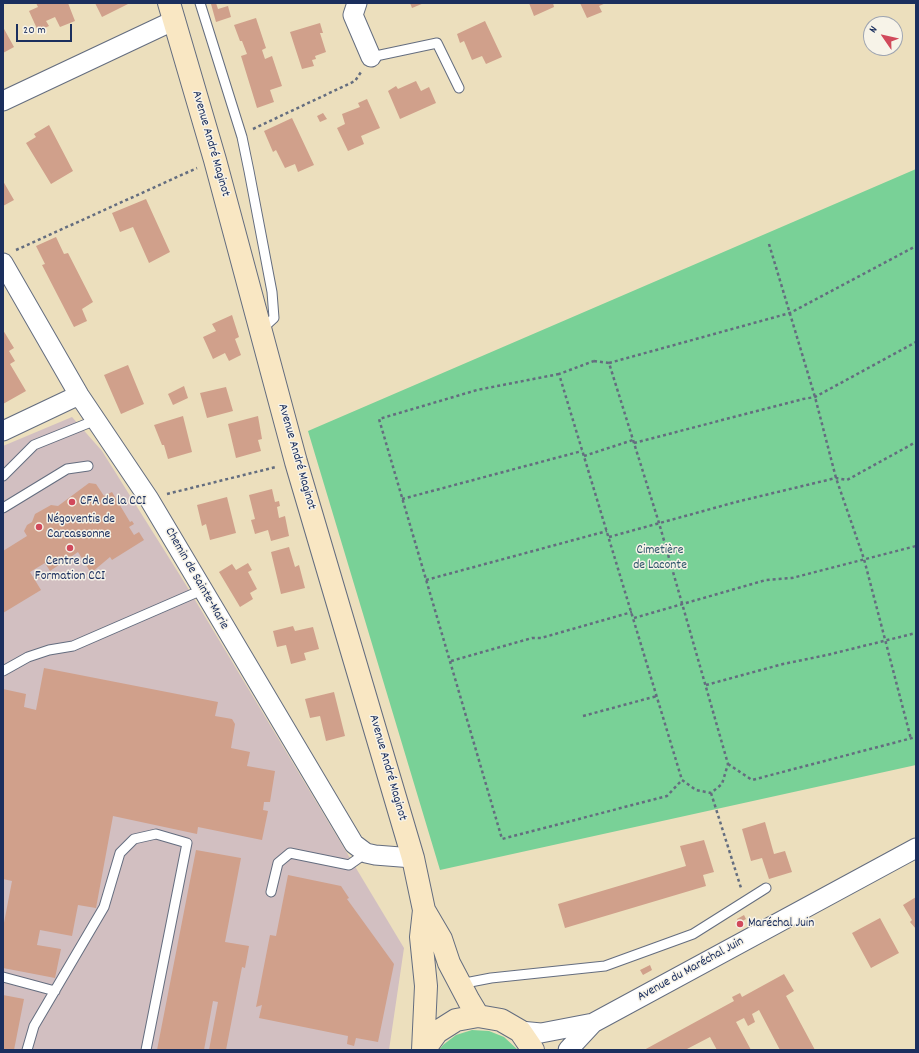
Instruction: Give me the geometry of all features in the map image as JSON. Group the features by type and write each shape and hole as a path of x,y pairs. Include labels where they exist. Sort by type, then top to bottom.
{"street":[{"path":"356,3 353,15 371,57"},
{"path":"3,101 172,12"},
{"name":"Avenue André Maginot","path":"172,12 215,160 296,462 413,858 424,910 421,937 426,986 424,1050"},
{"name":"Chemin de Sainte-Marie","path":"7,258 79,395 149,499 354,844 366,853"},
{"path":"3,432 79,395"},
{"name":"Avenue du Maréchal Juin","path":"568,1050 593,1024 916,848"},
{"path":"366,853 413,858"},
{"name":"Avenue André Maginot","path":"424,910 441,939 449,963 478,1016"},
{"path":"424,1050 437,1032 456,1020 478,1016 501,1020 520,1031 533,1050"},
{"name":"Avenue du Maréchal Juin","path":"520,1031 541,1033 593,1024"}],"lane":[{"path":"200,3 242,137 272,292 274,318 261,330"},
{"path":"371,57 437,43 459,88"},
{"path":"3,476 34,445 96,420"},
{"path":"3,508 67,469 88,466"},
{"path":"3,671 28,657 49,650 73,646 202,590"},
{"path":"26,1050 34,1026 104,908 120,853 134,839 156,834 187,843 146,1050"},
{"path":"271,892 278,863 290,853 349,865 366,853"},
{"path":"460,984 491,978 605,966 693,934 766,888"},
{"path":"3,977 55,991"}],"path":[{"path":"242,137 250,130 355,81 371,57"},
{"path":"7,258 215,160"},
{"path":"769,244 815,398 836,478 864,559 911,739"},
{"path":"682,780 667,796 502,839 379,419 477,390 559,374 594,361 608,363 790,313 916,246"},
{"path":"584,456 802,398 815,398 916,342"},
{"path":"608,363 659,523 728,764 722,784 711,793"},
{"path":"559,374 682,780 696,790 711,793"},
{"path":"609,537 736,502 836,478 847,480 916,442"},
{"path":"402,500 582,451"},
{"path":"149,499 296,462"},
{"path":"426,580 607,531"},
{"path":"634,618 766,580 792,578 916,546"},
{"path":"451,661 532,638 541,638 632,612"},
{"path":"706,686 783,664 827,655 916,633"},
{"path":"583,716 657,696"},
{"path":"728,764 752,780 916,737"},
{"path":"711,793 745,901"}],"shaded area":[{"path":"72,417 102,451 186,585 404,948 389,1050 3,1050 3,446"}],"green space":[{"name":"Cimetière de Laconte","path":"916,169 916,765 440,870 308,431"},
{"path":"472,1030 489,1031 504,1037 518,1050 439,1050 456,1035"}],"building":[{"path":"36,3 68,3 75,21 60,27 55,17 46,21 49,26 38,31 29,11 38,7"},
{"path":"95,3 130,3 102,17"},
{"path":"216,3 218,9 228,6 231,17 216,22 211,4"},
{"path":"410,3 424,3 412,8"},
{"path":"529,3 553,3 554,7 534,16"},
{"path":"580,3 606,3 599,6 602,12 587,18"},
{"path":"256,18 266,48 262,50 265,59 272,56 282,86 270,90 274,102 257,108 241,56 247,54 234,25"},
{"path":"485,21 502,57 486,64 482,56 472,60 464,41 460,43 457,34"},
{"path":"320,23 323,33 320,33 326,52 315,56 316,59 312,60 314,66 302,69 290,32"},
{"path":"3,27 14,47 3,53"},
{"path":"416,81 421,91 429,87 436,103 400,119 388,91 396,86 398,89"},
{"path":"367,99 380,128 361,136 364,144 348,151 337,128 345,124 342,114 360,107 358,103"},
{"path":"323,113 327,119 320,122 317,116"},
{"path":"292,118 314,165 298,172 295,164 285,168 276,150 273,152 264,131"},
{"path":"49,125 73,171 51,184 26,143 36,137 34,134"},
{"path":"3,181 14,200 3,206"},
{"path":"146,199 170,252 149,263 133,227 120,232 112,213"},
{"path":"56,237 64,254 68,253 93,302 82,309 87,321 74,327 42,265 45,264 36,246"},
{"path":"232,315 239,337 235,339 241,355 229,361 225,353 213,359 203,337 216,331 212,324"},
{"path":"3,330 14,348 9,351 15,361 10,364 26,391 3,404"},
{"path":"128,365 144,404 121,414 104,375"},
{"path":"184,386 188,398 173,405 168,394"},
{"path":"226,387 233,411 207,418 200,393"},
{"path":"183,416 192,452 168,459 164,445 162,445 154,425"},
{"path":"258,416 262,439 258,440 261,451 236,458 228,424"},
{"name":"Centre de Formation CCI","path":"89,483 96,484 104,496 112,492 130,522 132,521 134,524 129,527 134,535 139,532 144,540 112,560 110,557 91,573 78,552 50,571 45,563 30,572 41,590 3,613 3,551 27,536 24,531 27,525 32,522 35,514 51,505 58,506"},
{"path":"272,489 275,502 279,501 280,506 277,507 279,518 285,516 289,536 271,541 268,530 255,534 251,520 255,519 249,495"},
{"path":"227,497 236,533 210,540 206,524 202,526 197,505"},
{"path":"289,547 295,567 299,565 305,588 281,594 271,552"},
{"path":"248,563 252,570 248,572 257,589 250,593 253,599 240,607 219,572 232,564 236,570"},
{"path":"293,626 295,631 313,627 319,649 304,653 306,660 291,664 286,645 277,647 273,631"},
{"path":"44,668 218,702 215,716 232,719 235,724 231,748 250,752 247,766 275,771 270,802 264,802 263,810 268,811 262,840 198,827 197,834 113,816 96,908 78,905 72,936 40,930 37,945 61,949 55,978 3,968 3,928 12,881 3,879 3,689 26,694 24,707 36,710"},
{"path":"334,692 345,736 326,741 320,716 310,718 305,699"},
{"path":"765,822 774,854 785,851 792,872 769,879 762,858 751,861 742,829"},
{"path":"704,840 714,872 703,875 706,886 565,928 558,904 686,866 680,846"},
{"path":"196,850 241,858 225,942 249,946 245,968 242,967 226,1050 209,1050 218,1002 213,1001 204,1050 157,1050"},
{"path":"288,875 341,886 349,898 347,899 394,964 378,1042 356,1038 354,1046 347,1044 348,1036 259,1018 262,1005 256,1007 270,935 276,936"},
{"path":"916,897 916,929 910,922 912,920 903,905"},
{"path":"744,915 746,919 739,923 737,919"},
{"path":"880,918 899,953 871,968 852,933"},
{"path":"650,965 652,970 643,975 640,970"},
{"path":"784,974 794,991 786,996 815,1050 780,1050 759,1010 752,1014 755,1022 748,1026 744,1018 736,1022 751,1050 717,1050 710,1037 687,1049 688,1050 644,1050 734,1001 732,997 740,993 742,997"},
{"path":"3,995 24,999 14,1050 3,1050"}],"place":[{"name":"CFA de la CCI","path":"72,502"},
{"name":"Négoventis de Carcassonne","path":"39,527"},
{"name":"Centre de Formation CCI","path":"70,548"},
{"name":"Maréchal Juin","path":"740,924"}]}
